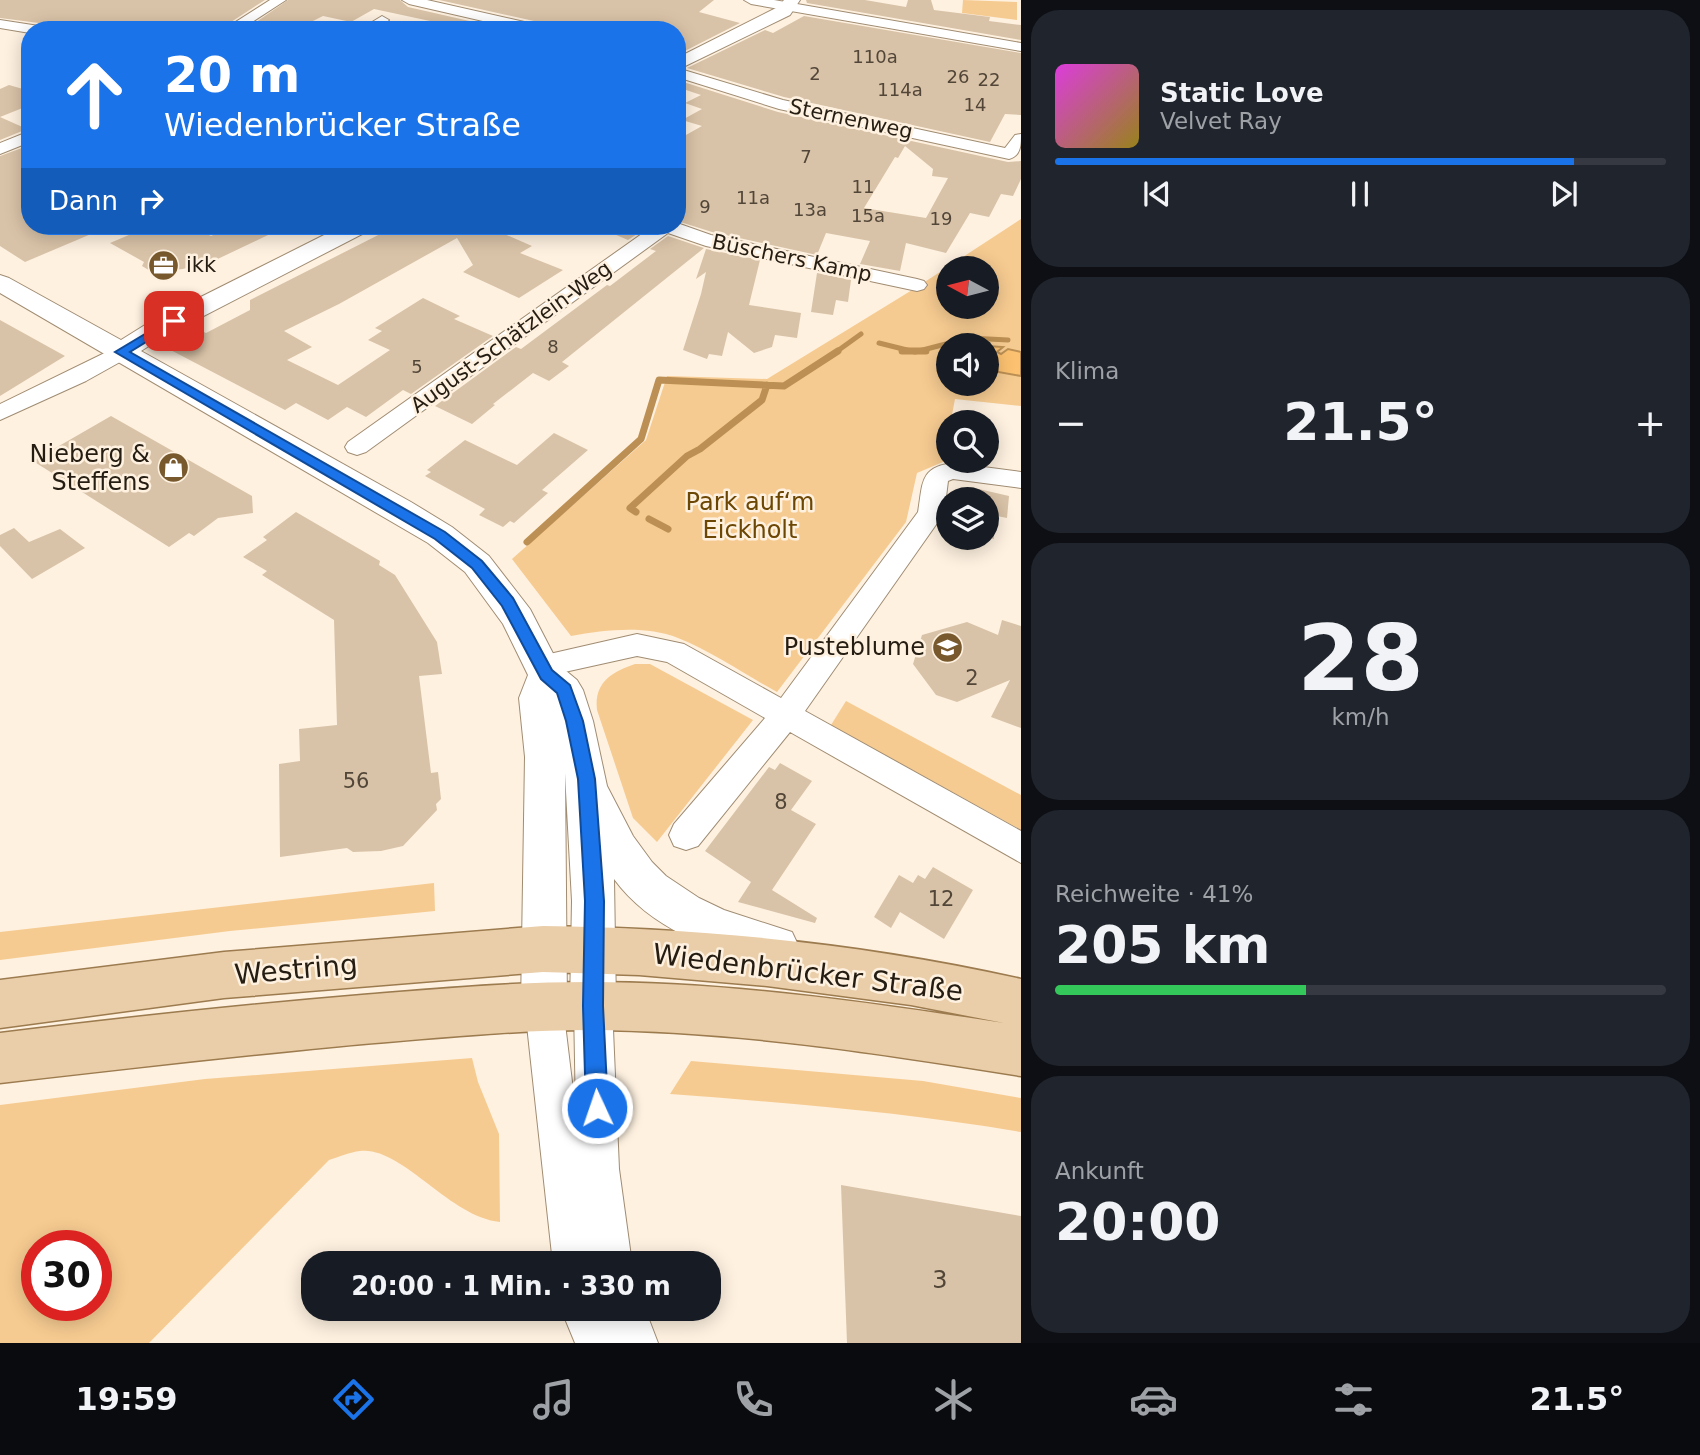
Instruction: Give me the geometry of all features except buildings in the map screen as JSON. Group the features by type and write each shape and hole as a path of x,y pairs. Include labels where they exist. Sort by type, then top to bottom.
{"main road":[{"name":"Westring","path":"0,1004 224,975 543,949 594,949"},
{"name":"Wiedenbrücker Straße","path":"594,949 705,956 909,980 1021,1003"},
{"name":"Wiedenbrücker Straße","path":"544,1007 593,1006 729,1014 880,1028 1021,1051"},
{"path":"0,1058 210,1033 458,1011 544,1007"}],"street":[{"path":"245,21 279,0"},
{"path":"409,0 502,21"},
{"path":"751,0 790,3 1021,47"},
{"path":"686,60 790,3"},
{"path":"0,24 21,27"},
{"name":"Sternenweg","path":"686,75 779,104 1009,154 1021,139"},
{"path":"0,149 21,140"},
{"name":"Büschers Kamp","path":"686,233 705,240 917,285"},
{"path":"0,413 78,376 154,331 342,235"},
{"name":"August-Schätzlein-Weg","path":"358,447 653,235"},
{"path":"0,283 440,535 477,564 508,602 544,671 564,690 574,721 586,779 594,901 593,1006 600,1163 607,1251"},
{"path":"685,835 785,716 931,513 936,478 944,472 953,471 1021,480"},
{"path":"544,671 637,645 674,652 1021,848"},
{"path":"544,671 538,698 545,757 544,1007 573,1251"},
{"path":"586,779 613,839 638,877 672,905 730,935 909,980"},
{"path":"589,1321 598,1343"},
{"path":"627,1321 635,1343"}],"green space":[{"path":"963,0 1017,2 1017,20 962,13"},
{"name":"Park auf‘m Eickholt","path":"1021,219 1021,406 955,399 953,410 936,410 936,465 917,473 906,522 777,692 703,650 665,634 625,630 571,636 512,559 646,440 667,376 767,379 936,275 936,319 999,319 999,256 964,256"},
{"path":"635,664 650,664 753,720 657,842 633,818 597,710 601,686 612,675"},
{"path":"846,701 1021,795 1021,830 831,725"},
{"path":"434,883 435,911 230,931 0,960 0,932"},
{"path":"472,1058 478,1082 499,1134 500,1222 463,1208 392,1159 376,1152 352,1152 329,1160 149,1343 0,1343 0,1105 205,1079"},
{"path":"691,1061 923,1081 1021,1098 1021,1132 890,1114 670,1094"}],"shaded area":[{"path":"1008,349 1021,352 1021,376 999,372 999,353"}],"waterway":[{"path":"836,352 861,334"},
{"path":"919,351 969,338 1008,340"},
{"path":"879,343 911,351"},
{"path":"767,385 784,386 838,351"},
{"path":"902,351 911,351"},
{"path":"911,351 919,351"},
{"path":"911,351 919,351"},
{"path":"919,351 926,351"},
{"path":"527,542 641,439 659,380 767,385"},
{"path":"636,512 630,508 687,456 700,449 762,400 767,385"},
{"path":"649,519 668,529"}],"place":[{"name":"ikk","path":"163,265"},
{"name":"Nieberg & Steffens","path":"173,468"},
{"name":"Pusteblume","path":"948,647"}],"route":[{"path":"174,321 121,352 440,535 477,564 508,602 546,675 564,690 574,721 586,779 594,901 593,1006 597,1108"}]}
